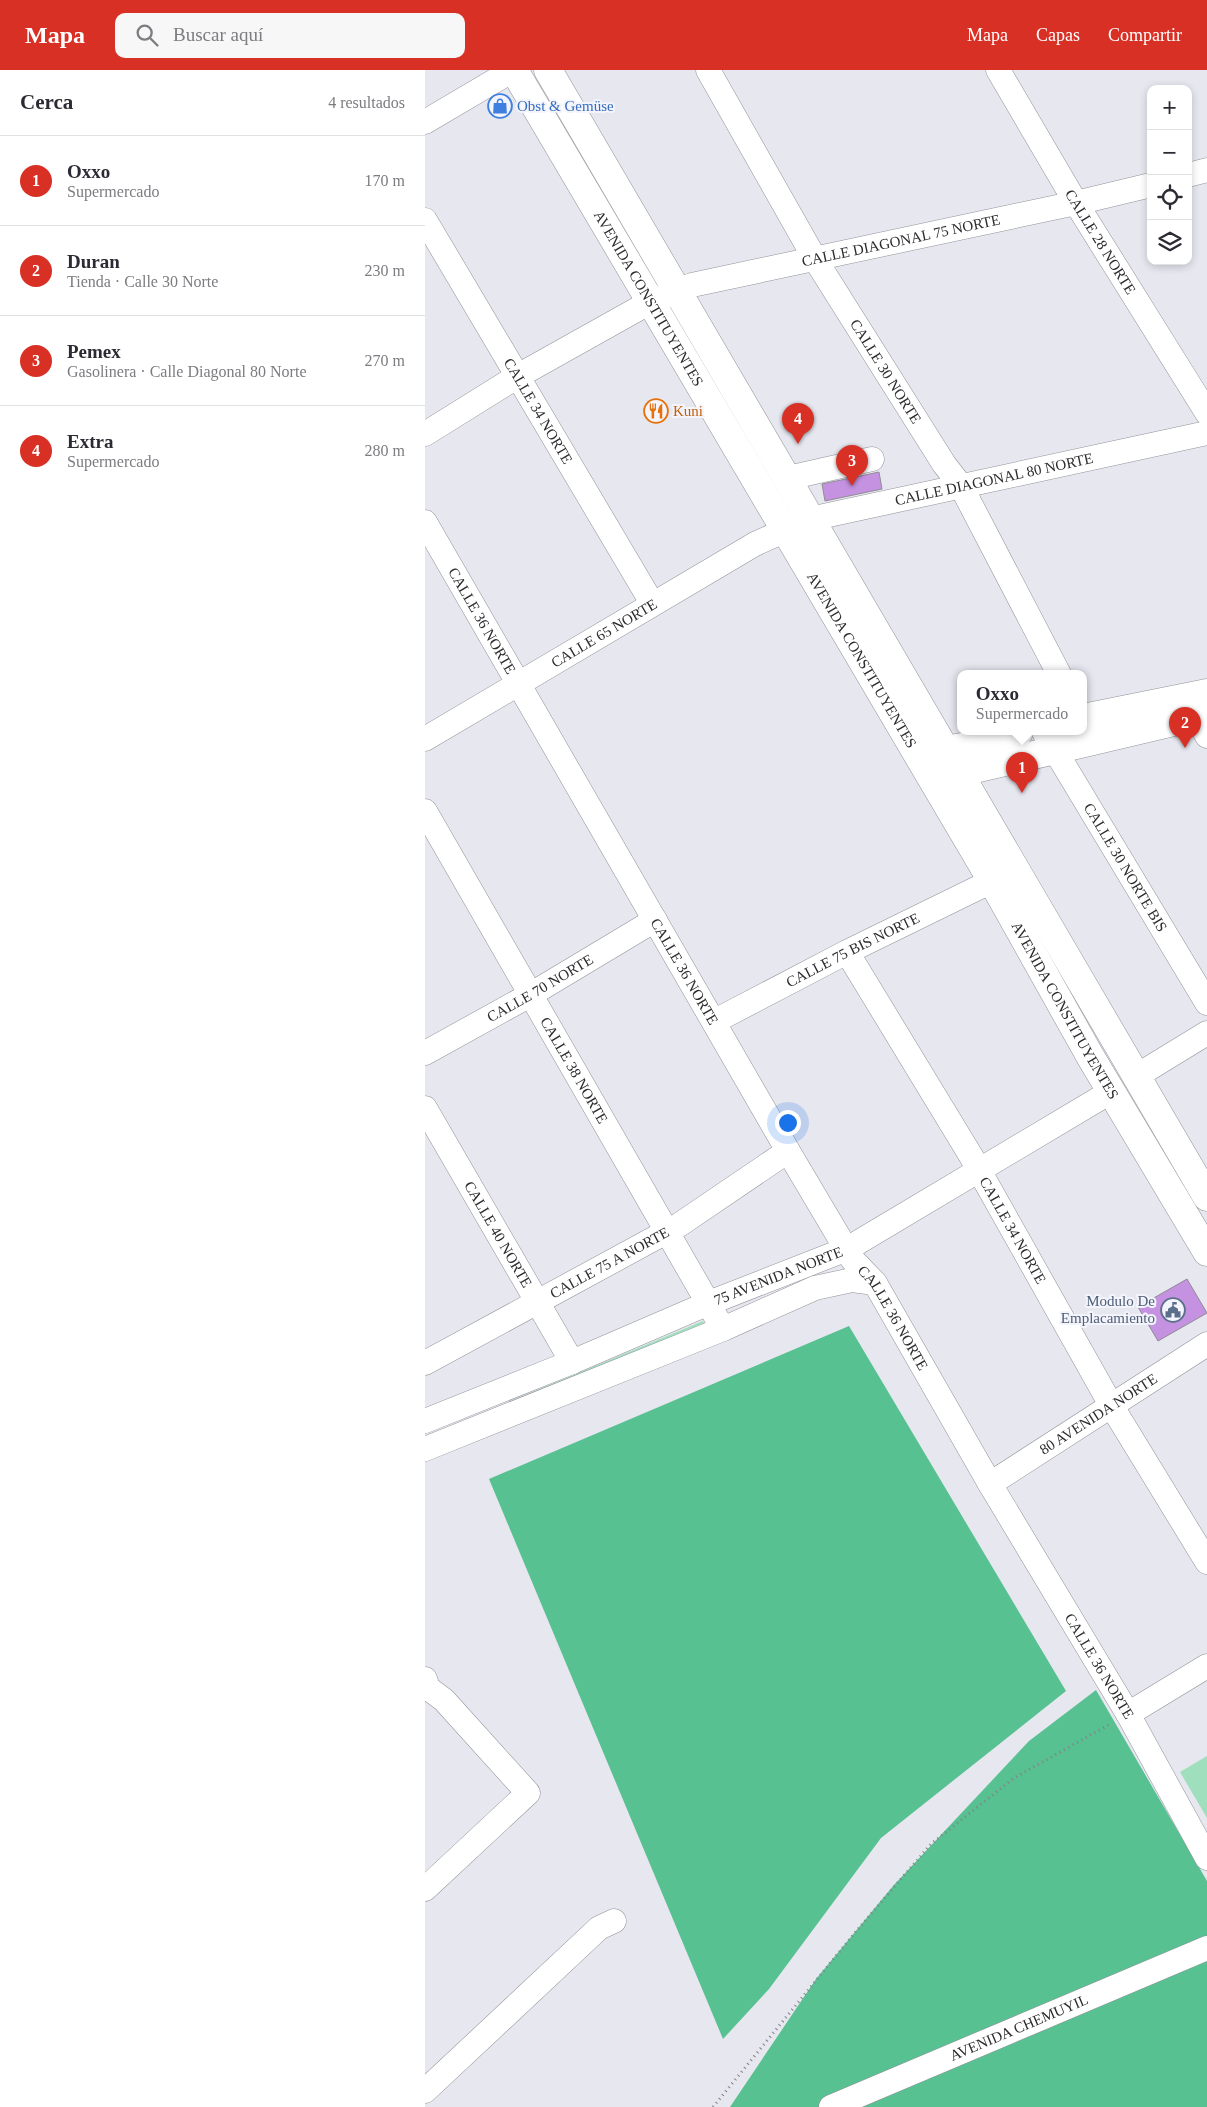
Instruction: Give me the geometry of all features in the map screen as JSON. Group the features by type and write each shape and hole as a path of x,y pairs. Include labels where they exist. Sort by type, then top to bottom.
{"main road":[{"name":"AVENIDA CONSTITUYENTES","path":"513,70 619,251 652,301 783,529 931,752"},
{"name":"AVENIDA CONSTITUYENTES","path":"548,70 788,478 945,776 1135,1077 1207,1197"},
{"path":"1087,718 1204,715"},
{"path":"1087,735 1204,715"},
{"path":"931,752 962,747 1008,735"},
{"path":"945,776 1049,741 1085,735"},
{"name":"AVENIDA CONSTITUYENTES","path":"945,776 993,880 1112,1091 1207,1252"}],"street":[{"path":"425,122 513,70"},
{"name":"CALLE 30 NORTE","path":"708,70 815,259 944,464 961,486 1057,670"},
{"name":"CALLE 28 NORTE","path":"998,70 1077,203 1207,413"},
{"path":"1192,174 1207,170"},
{"name":"CALLE DIAGONAL 75 NORTE","path":"425,434 518,376 652,301 692,285 1077,203 1147,185"},
{"name":"CALLE 34 NORTE","path":"425,220 652,604"},
{"name":"CALLE DIAGONAL 80 NORTE","path":"783,529 810,519 1207,433"},
{"path":"788,478 872,459"},
{"name":"CALLE 36 NORTE","path":"425,522 715,1021 788,1151 852,1259 875,1283 990,1484 1128,1714 1207,1858"},
{"name":"CALLE 65 NORTE","path":"425,739 652,604 783,529"},
{"name":"CALLE 30 NORTE BIS","path":"1049,741 1207,1003"},
{"name":"CALLE 38 NORTE","path":"425,811 723,1329"},
{"name":"CALLE 75 BIS NORTE","path":"715,1021 847,952 993,880"},
{"name":"CALLE 70 NORTE","path":"425,1052 530,995 655,920"},
{"name":"CALLE 34 NORTE","path":"847,952 980,1171 1111,1405 1207,1562"},
{"path":"1135,1077 1207,1033"},
{"name":"75 AVENIDA NORTE","path":"426,1417 572,1362 709,1303 847,1249 1112,1091"},
{"name":"CALLE 40 NORTE","path":"425,1108 572,1362"},
{"name":"CALLE 75 A NORTE","path":"425,1363 679,1225 788,1151"},
{"name":"75 AVENIDA NORTE","path":"425,1449 723,1329 815,1288 852,1280 875,1283"},
{"name":"80 AVENIDA NORTE","path":"990,1484 1207,1344"},
{"path":"1128,1714 1207,1666"},
{"path":"425,1889 528,1793 444,1700 426,1686"},
{"path":"425,2091 599,1928 614,1921"},
{"name":"AVENIDA CHEMUYIL","path":"831,2107 1207,1948"}],"path":[{"path":"713,2107 853,1935 931,1844 1014,1778 1128,1714"}],"green space":[{"path":"703,1321 705,1325 425,1437"},
{"path":"849,1326 1066,1691 881,1838 769,1989 723,2039 489,1479"},
{"path":"1096,1690 1207,1881 1207,2107 730,2107 816,1979 893,1886 1029,1741"},
{"path":"1207,1756 1207,1818 1180,1772"}],"building":[{"path":"879,472 882,489 825,501 822,484"},
{"name":"Modulo De Emplacamiento","path":"1187,1279 1207,1313 1158,1341 1138,1307"}],"place":[{"name":"Obst & Gemüse","path":"500,106"},
{"name":"Kuni","path":"656,411"},
{"name":"Extra","path":"798,444"},
{"name":"Pemex","path":"852,486"},
{"name":"Duran","path":"1185,748"},
{"name":"Oxxo","path":"1022,793"},
{"name":"Modulo De Emplacamiento","path":"1173,1310"}]}
